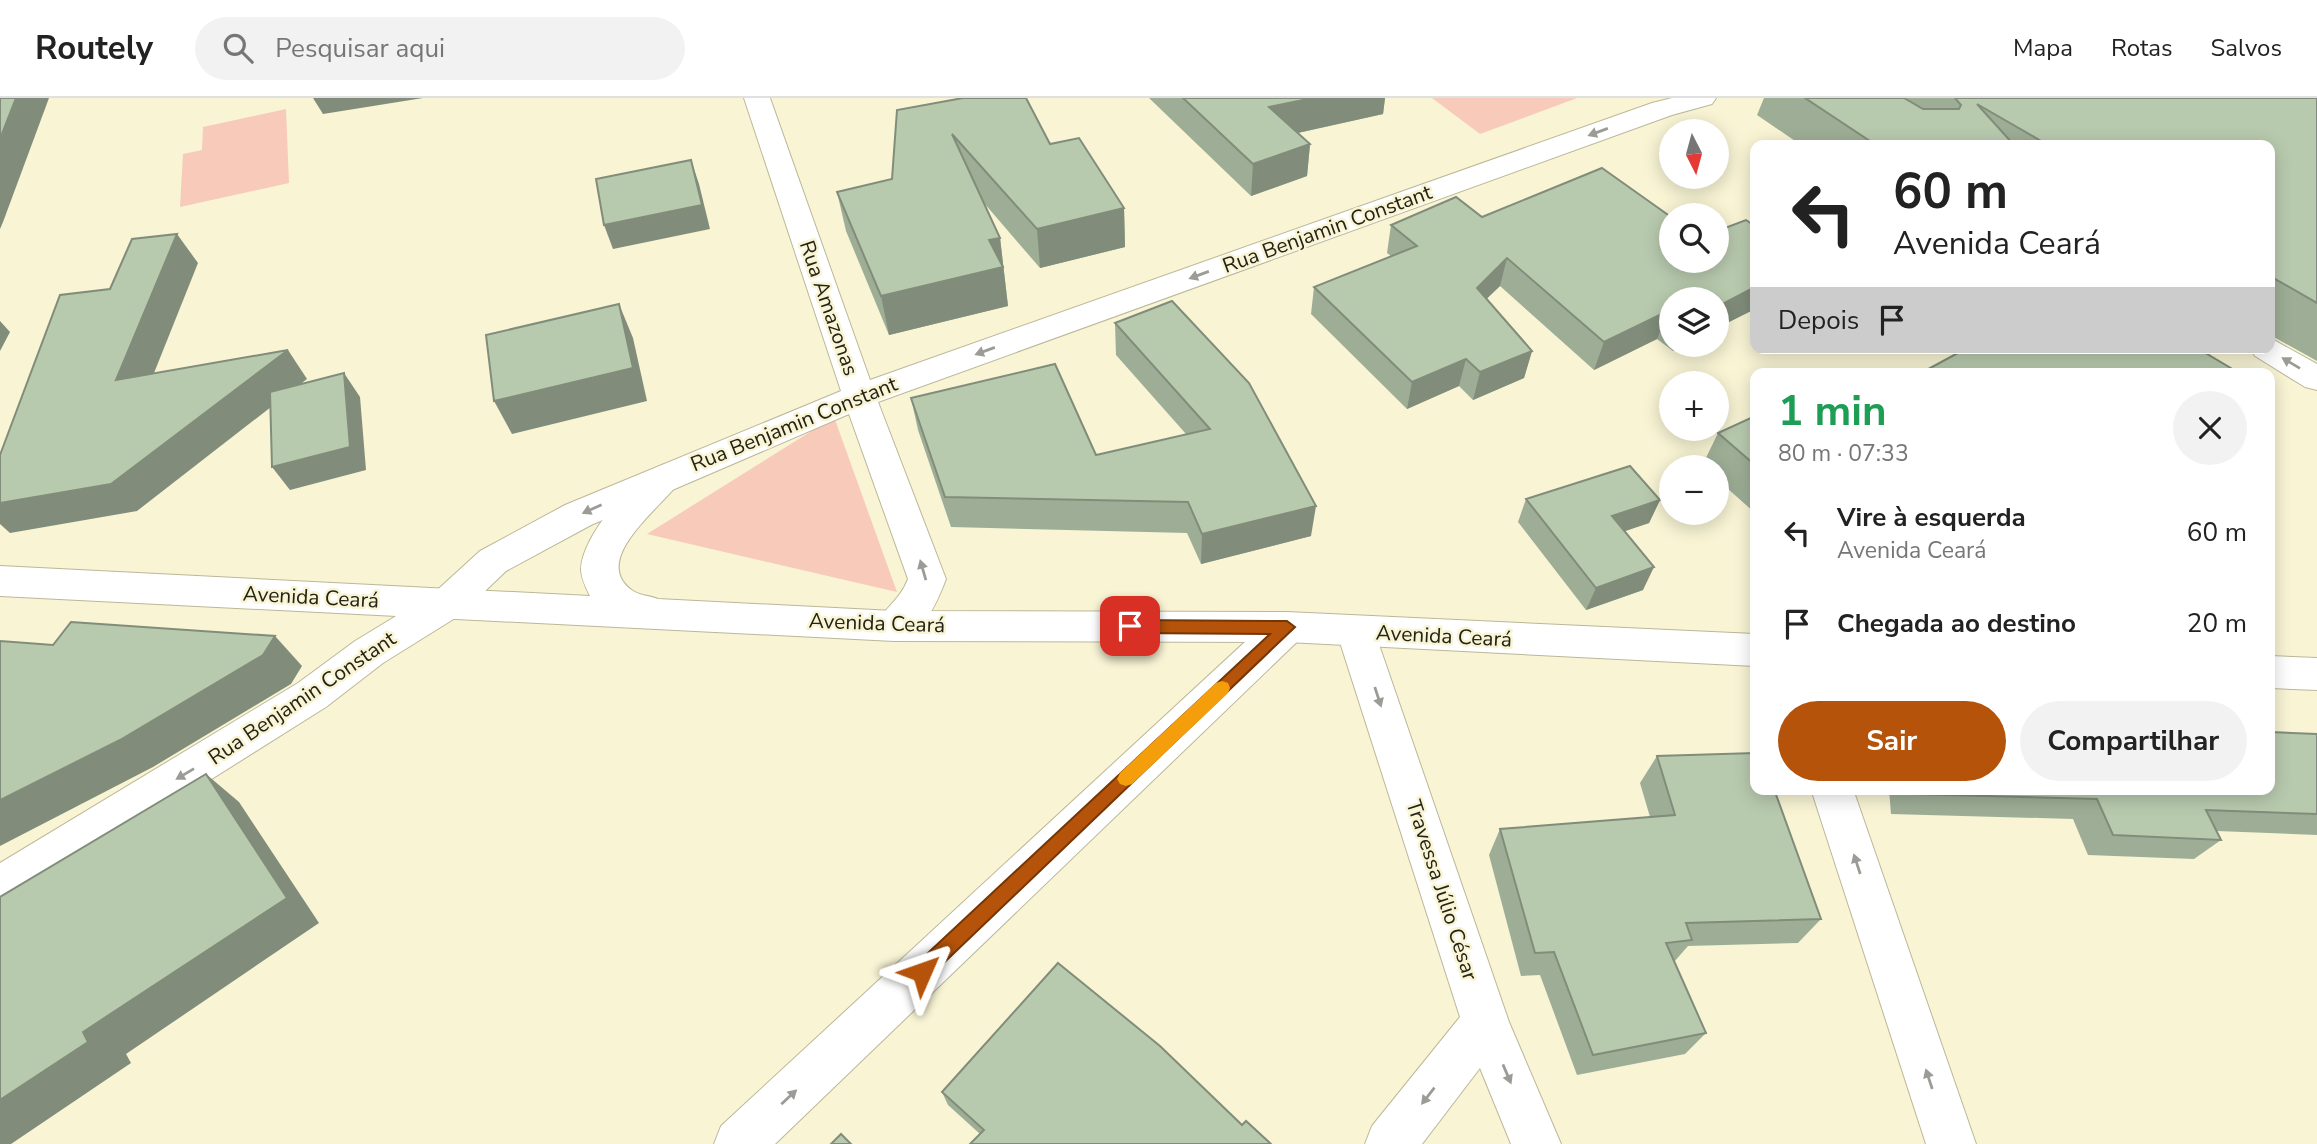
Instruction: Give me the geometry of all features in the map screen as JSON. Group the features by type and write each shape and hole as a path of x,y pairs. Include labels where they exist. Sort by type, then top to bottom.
{"street":[{"name":"Rua Amazonas","path":"757,98 859,396 927,579 918,603 894,625"},
{"name":"Rua Benjamin Constant","path":"0,887 312,695 369,652 447,604 494,561 531,538 665,477 859,396 1671,104 1703,98"},
{"path":"2275,353 2317,379"},
{"path":"652,612 620,602 605,589 599,565 606,543 626,514 665,477"},
{"name":"Avenida Ceará","path":"0,581 894,625 1287,627 1750,650"},
{"path":"739,1144 1287,627"},
{"name":"Travessa Júlio César","path":"1356,632 1486,1023 1536,1144"},
{"path":"2275,672 2317,674"},
{"path":"1834,795 1951,1144"},
{"path":"1390,1144 1486,1023"}],"shaded area":[{"path":"1432,98 1577,98 1480,134"},
{"path":"286,109 289,183 180,207 183,154 202,150 203,127"},
{"path":"834,417 897,592 647,534"}],"building":[{"path":"0,98 16,98 0,139"},
{"path":"963,98 1026,98 1050,144 1079,138 1124,208 1037,229 952,134 1000,238 989,240 1003,267 881,296 837,192 892,179 897,110"},
{"path":"1183,98 1313,98 1269,107 1310,144 1253,164"},
{"path":"1805,98 1904,98 1923,109 1959,109 1961,105 1955,98 2317,98 2317,303 2275,279 2275,140 2039,140 1977,104 2009,140 1868,140"},
{"path":"691,160 702,205 604,225 596,179"},
{"path":"1602,168 1659,208 1659,273 1729,273 1729,226 1746,220 1750,223 1750,290 1729,301 1729,287 1659,287 1659,315 1604,342 1507,258 1477,288 1532,351 1480,372 1466,359 1412,382 1314,287 1417,246 1391,225 1456,197 1482,217"},
{"path":"177,234 116,380 288,350 111,484 0,503 0,455 60,295 110,289 132,239"},
{"path":"1172,301 1249,383 1316,506 1202,534 1188,502 945,497 911,398 1055,364 1096,455 1210,429 1115,323"},
{"path":"619,304 633,368 494,401 486,335"},
{"path":"1956,354 2207,354 2231,368 1930,368"},
{"path":"344,373 350,447 272,467 270,392"},
{"path":"1750,418 1750,461 1727,441 1729,428"},
{"path":"1630,466 1659,500 1612,516 1654,567 1596,588 1526,499"},
{"path":"71,622 275,636 263,655 120,740 0,800 0,641 53,645"},
{"path":"2275,732 2317,734 2317,814 2206,810 2221,840 2113,835 2097,799 1947,795 2275,795"},
{"path":"1750,753 1750,795 1776,795 1821,919 1686,923 1692,940 1666,943 1706,1033 1593,1055 1554,952 1535,953 1500,829 1675,815 1657,756"},
{"path":"206,774 287,898 83,1032 88,1042 0,1100 0,897"},
{"path":"1058,963 1160,1046 1242,1125 1246,1121 1271,1144 970,1144 984,1130 942,1092"},
{"path":"841,1134 851,1144 831,1144"}],"slow traffic":[{"path":"1126,779 1222,688"}],"route":[{"path":"922,972 1287,627 1130,626"}]}
